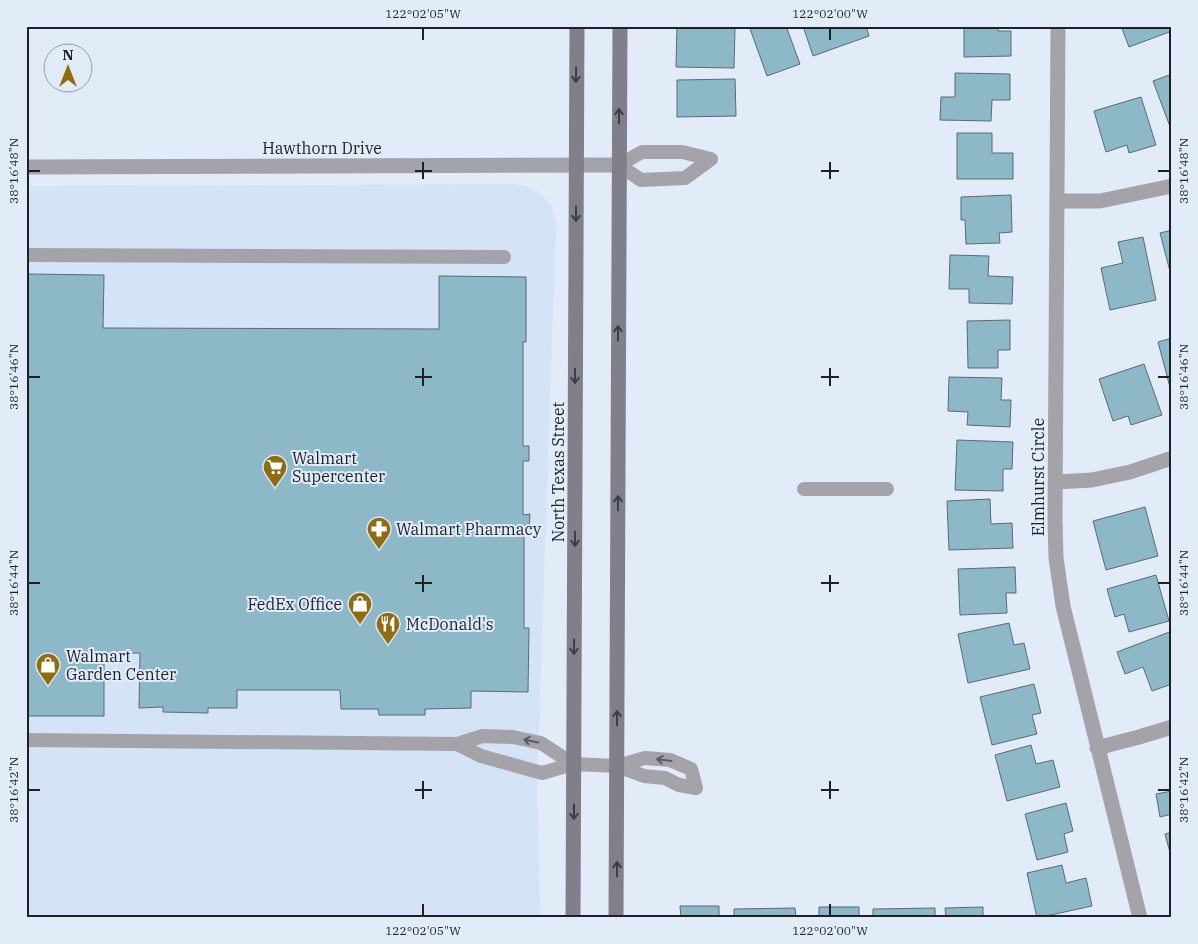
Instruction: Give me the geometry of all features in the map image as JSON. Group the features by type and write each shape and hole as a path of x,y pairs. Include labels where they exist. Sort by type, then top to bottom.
{"main road":[{"name":"North Texas Street","path":"574,918 573,764 577,26"},
{"path":"616,918 620,26"}],"street":[{"name":"Elmhurst Circle","path":"1058,26 1056,558 1063,606 1140,918"},
{"name":"Hawthorn Drive","path":"26,167 619,165"},
{"path":"1057,201 1100,201 1172,186"},
{"path":"1056,482 1092,480 1130,472 1172,458"},
{"path":"1097,748 1172,727"}],"lane":[{"path":"642,152 682,152 711,159 685,178 641,180 619,165 642,152"},
{"path":"26,255 504,257"},
{"path":"804,489 887,489"},
{"path":"26,740 457,744 483,736 513,737 542,743 573,764"},
{"path":"457,744 481,756 542,773 573,764 617,766 644,776 665,778 679,785 696,788 691,769 670,760 645,758 617,766"}],"shaded area":[{"path":"524,185 538,192 551,205 556,222 537,789 540,918 26,918 26,186"}],"building":[{"path":"677,26 735,27 734,68 676,67"},
{"path":"749,26 786,26 800,64 767,76"},
{"path":"803,26 866,26 869,36 813,56"},
{"path":"964,26 998,26 998,31 1011,31 1011,56 964,57"},
{"path":"1121,26 1172,26 1172,31 1129,47"},
{"path":"955,73 1010,74 1010,100 992,100 991,121 940,120 941,97 955,97"},
{"path":"1172,74 1172,132 1153,81"},
{"path":"735,79 736,116 677,117 677,80"},
{"path":"1141,97 1156,145 1129,153 1127,145 1106,152 1094,111"},
{"path":"957,133 992,133 992,153 1013,153 1013,179 957,179"},
{"path":"1011,195 1012,232 999,233 1000,243 966,244 965,220 961,220 961,197"},
{"path":"1172,230 1172,279 1160,233"},
{"path":"1143,237 1156,300 1110,310 1101,268 1123,263 1118,242"},
{"path":"950,255 989,256 988,276 1013,277 1012,304 969,303 969,289 949,289"},
{"name":"Walmart Supercenter","path":"26,274 104,275 103,328 439,329 439,276 526,277 526,342 523,342 523,446 529,446 529,461 523,461 523,515 530,514 529,530 524,531 524,628 529,628 528,692 471,691 471,708 425,709 425,715 379,715 378,709 341,709 340,690 237,690 237,708 208,708 208,713 163,712 163,707 139,708 140,653 104,654 104,716 26,716"},
{"path":"1010,320 1010,350 998,350 998,368 968,368 967,321"},
{"path":"1172,338 1172,395 1158,342"},
{"path":"1144,364 1162,415 1131,425 1128,416 1113,421 1099,379"},
{"path":"949,377 1002,378 1001,400 1011,400 1010,427 967,425 968,412 948,411"},
{"path":"957,440 1013,442 1012,469 1003,469 1003,491 955,490"},
{"path":"990,499 991,524 1012,523 1013,548 949,550 947,501"},
{"path":"1145,507 1158,556 1106,570 1093,521"},
{"path":"1015,567 1016,593 1006,593 1007,613 960,615 958,569"},
{"path":"1156,575 1169,621 1129,632 1124,614 1115,617 1107,589"},
{"path":"1009,623 1014,645 1024,643 1030,669 968,683 958,634"},
{"path":"1172,631 1172,684 1152,691 1143,667 1125,674 1117,652"},
{"path":"1034,684 1041,713 1032,715 1037,734 992,745 980,697"},
{"path":"1031,745 1036,764 1053,760 1060,787 1007,801 995,755"},
{"path":"1172,791 1172,814 1160,817 1156,794"},
{"path":"1066,803 1073,831 1064,834 1068,852 1037,860 1025,814"},
{"path":"1172,832 1172,860 1165,834"},
{"path":"1062,865 1066,883 1086,878 1092,906 1037,918 1027,873"},
{"path":"680,906 719,906 719,918 681,918"},
{"path":"819,907 859,907 859,918 819,918"},
{"path":"983,907 983,918 946,918 945,908"},
{"path":"795,908 796,918 734,918 734,909"},
{"path":"935,908 935,918 873,918 873,909"}],"place":[{"name":"Walmart Supercenter","path":"275,488"},
{"name":"Walmart Pharmacy","path":"379,550"},
{"name":"FedEx Office","path":"360,625"},
{"name":"McDonald's","path":"388,645"},
{"name":"Walmart Garden Center","path":"48,686"}]}
